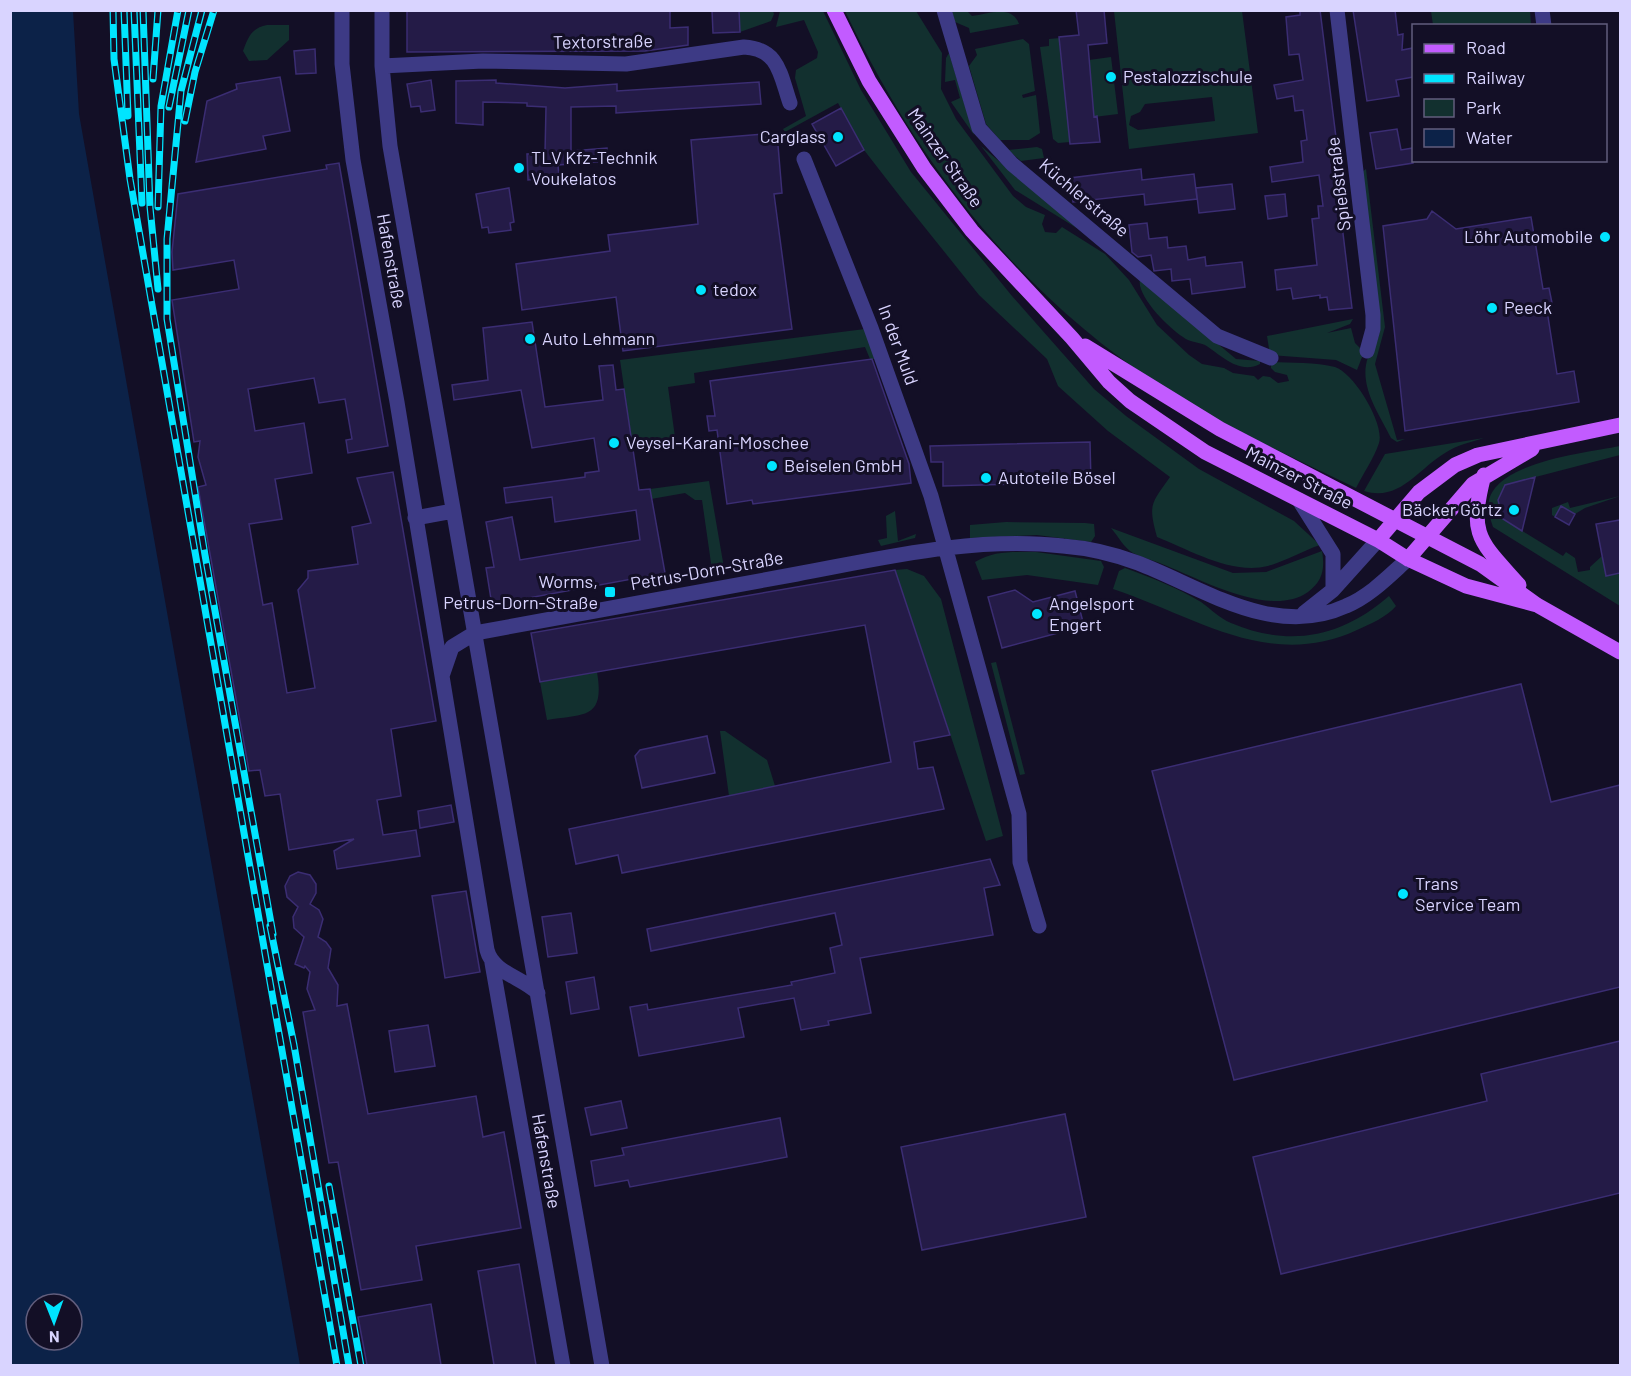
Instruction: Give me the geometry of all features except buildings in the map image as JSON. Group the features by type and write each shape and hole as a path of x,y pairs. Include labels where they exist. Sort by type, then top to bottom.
{"main road":[{"name":"Mainzer Straße","path":"834,10 869,81 924,168 972,231 1072,338 1109,382 1160,424 1205,452 1378,540 1408,559 1466,586 1537,605"},
{"name":"Mainzer Straße","path":"1072,338 1184,408 1480,564 1537,605 1620,652"},
{"name":"Petrus-Dorn-Straße","path":"1378,540 1394,518 1419,492 1455,465 1478,455 1620,425"},
{"name":"Petrus-Dorn-Straße","path":"1408,559 1460,496 1484,475 1548,441"},
{"path":"1484,475 1476,509 1479,536 1484,546 1537,605"}],"street":[{"name":"Hafenstraße","path":"342,10 342,64 353,160 397,402 486,950 492,963 562,1365"},
{"name":"Hafenstraße","path":"382,10 382,66 390,146 602,1365"},
{"name":"Küchlerstraße","path":"944,10 979,128 988,140 1012,164 1217,336 1271,358"},
{"name":"Spießstraße","path":"1337,10 1373,315 1373,329 1367,351"},
{"name":"Textorstraße","path":"382,66 483,61 626,64 732,49 757,48 766,51 774,61 790,102"},
{"name":"In der Muld","path":"804,159 871,328 931,496 945,548"},
{"path":"1299,500 1333,554 1333,590"},
{"path":"415,518 453,511"},
{"name":"Petrus-Dorn-Straße","path":"1299,615 1317,605 1333,590 1378,540"},
{"name":"Petrus-Dorn-Straße","path":"475,633 945,548 1014,543 1088,549 1136,562 1244,609 1269,615 1299,615 1346,606 1374,589 1408,559"},
{"path":"945,548 1019,814 1020,862 1039,926"},
{"name":"Hafenstraße","path":"442,676 452,647 475,633"},
{"path":"492,963 526,982 538,993"}],"green space":[{"path":"739,11 773,11 774,14 771,21 740,32"},
{"path":"780,11 823,11 861,90 911,172 1012,296 1094,389 1126,416 1199,469 1294,521 1320,545 1275,564 1254,568 1211,560 1157,537 1153,505 1170,477 1108,431 1058,386 1047,359 979,295 902,199 864,150 838,103 785,132 783,129 806,116 795,78 796,70 817,58 818,52 804,20 776,27"},
{"path":"845,11 916,11 942,53 941,89 956,119 1013,196 1026,207 1045,215 1042,224 1045,232 1056,233 1062,227 1105,254 1129,280 1157,325 1189,355 1202,364 1254,376 1258,380 1263,376 1270,377 1278,383 1289,381 1287,375 1275,372 1271,368 1271,362 1328,365 1343,371 1359,389 1373,412 1380,435 1377,449 1356,488 1183,400 1107,348 1060,308 1016,265 976,220 939,172 905,121"},
{"path":"952,11 967,11 972,16 1005,12 1016,18 1019,24 970,33 969,28 955,22"},
{"path":"1114,11 1242,11 1258,133 1129,149","holes":["1212,97 1215,121 1138,130 1129,125 1131,116 1140,112 1145,104"]},
{"path":"1431,11 1530,11 1531,24 1433,24"},
{"path":"267,25 289,25 289,40 267,60 249,61 243,51 249,38 257,28"},
{"path":"1060,38 1070,142 1058,143 1053,139 1040,47 1049,46 1049,39"},
{"path":"1023,39 1029,44 1035,91 1022,95 1023,98 1036,95 1040,133 1029,140 1000,140 986,124 969,66 977,55 975,49"},
{"path":"949,53 974,135 951,102 960,98 955,80 945,82 946,58"},
{"path":"1111,57 1118,114 1094,117 1089,60"},
{"path":"981,146 1083,232 1015,190"},
{"path":"1037,147 1042,149 1044,158 1021,161 1008,150"},
{"path":"1366,169 1385,327 1375,364 1397,440 1405,439 1397,442 1391,438 1371,399 1366,378 1368,357 1378,339 1380,328 1362,172"},
{"path":"1140,279 1236,359 1260,361 1260,364 1252,367 1238,365 1205,345 1183,337 1162,319 1148,302 1140,286"},
{"path":"1353,319 1350,324 1327,333 1351,328 1355,343 1364,352 1357,370 1336,360 1270,355 1267,336"},
{"path":"865,329 875,359 870,359 865,347 694,373 695,383 668,387 675,437 632,443 620,360"},
{"path":"1484,438 1450,450 1398,488 1377,493 1364,491 1385,454"},
{"path":"1620,446 1620,455 1505,485 1498,500 1503,519 1563,556 1566,552 1575,558 1578,572 1590,570 1590,567 1602,556 1606,575 1620,573 1620,606 1493,527 1488,507 1496,487 1509,476 1526,468 1567,456"},
{"path":"709,481 723,562 723,575 713,577 702,500 695,500 685,493 651,499 650,489"},
{"path":"1620,496 1585,508 1575,514 1561,506 1555,517 1552,515 1552,508 1568,502 1570,508"},
{"path":"895,511 898,541 916,534 915,538 881,546 878,540 887,538 886,516"},
{"path":"1006,522 1094,524 1095,536 1091,542 1037,535 970,538 970,525"},
{"path":"1111,528 1233,573 1266,572 1322,551 1323,569 1320,579 1313,588 1293,599 1276,601 1257,599 1218,588 1133,553"},
{"path":"1036,552 1101,561 1104,567 1098,585 1027,575 982,580 975,562 989,555"},
{"path":"1125,568 1183,592 1231,623 1274,635 1295,636 1334,629 1353,621 1389,596 1396,606 1373,623 1325,641 1293,645 1263,642 1203,625 1113,589 1119,571"},
{"path":"907,569 924,576 941,599 1003,836 986,841 895,570"},
{"path":"996,662 1025,774 1020,775 991,663"},
{"path":"597,672 599,687 595,706 582,715 547,720 540,682"},
{"path":"720,731 725,731 767,760 775,786 729,796"}],"water":[{"path":"10,11 73,11 79,114 300,1365 11,1365"}],"railway":[{"path":"113,10 114,59 130,179 337,1366"},
{"path":"124,10 128,116"},
{"path":"134,10 142,203"},
{"path":"143,10 150,207 158,289"},
{"path":"153,79 158,10"},
{"path":"158,207 161,106 178,10"},
{"path":"169,107 189,10"},
{"path":"202,10 181,91 167,239 167,319 205,555 273,934"},
{"path":"185,121 195,72 214,10"},
{"path":"270,926 294,1045 349,1366"},
{"path":"329,1186 361,1366"}],"place":[{"name":"Pestalozzischule","path":"1111,77"},
{"name":"Carglass","path":"838,137"},
{"name":"TLV Kfz-Technik Voukelatos","path":"519,168"},
{"name":"Löhr Automobile","path":"1605,237"},
{"name":"tedox","path":"701,290"},
{"name":"Peeck","path":"1492,308"},
{"name":"Auto Lehmann","path":"530,339"},
{"name":"Veysel-Karani-Moschee","path":"614,443"},
{"name":"Beiselen GmbH","path":"772,466"},
{"name":"Autoteile Bösel","path":"986,478"},
{"name":"Bäcker Görtz","path":"1514,510"},
{"name":"Worms, Petrus-Dorn-Straße","path":"610,592"},
{"name":"Angelsport Engert","path":"1037,614"},
{"name":"Trans Service Team","path":"1403,894"}]}
